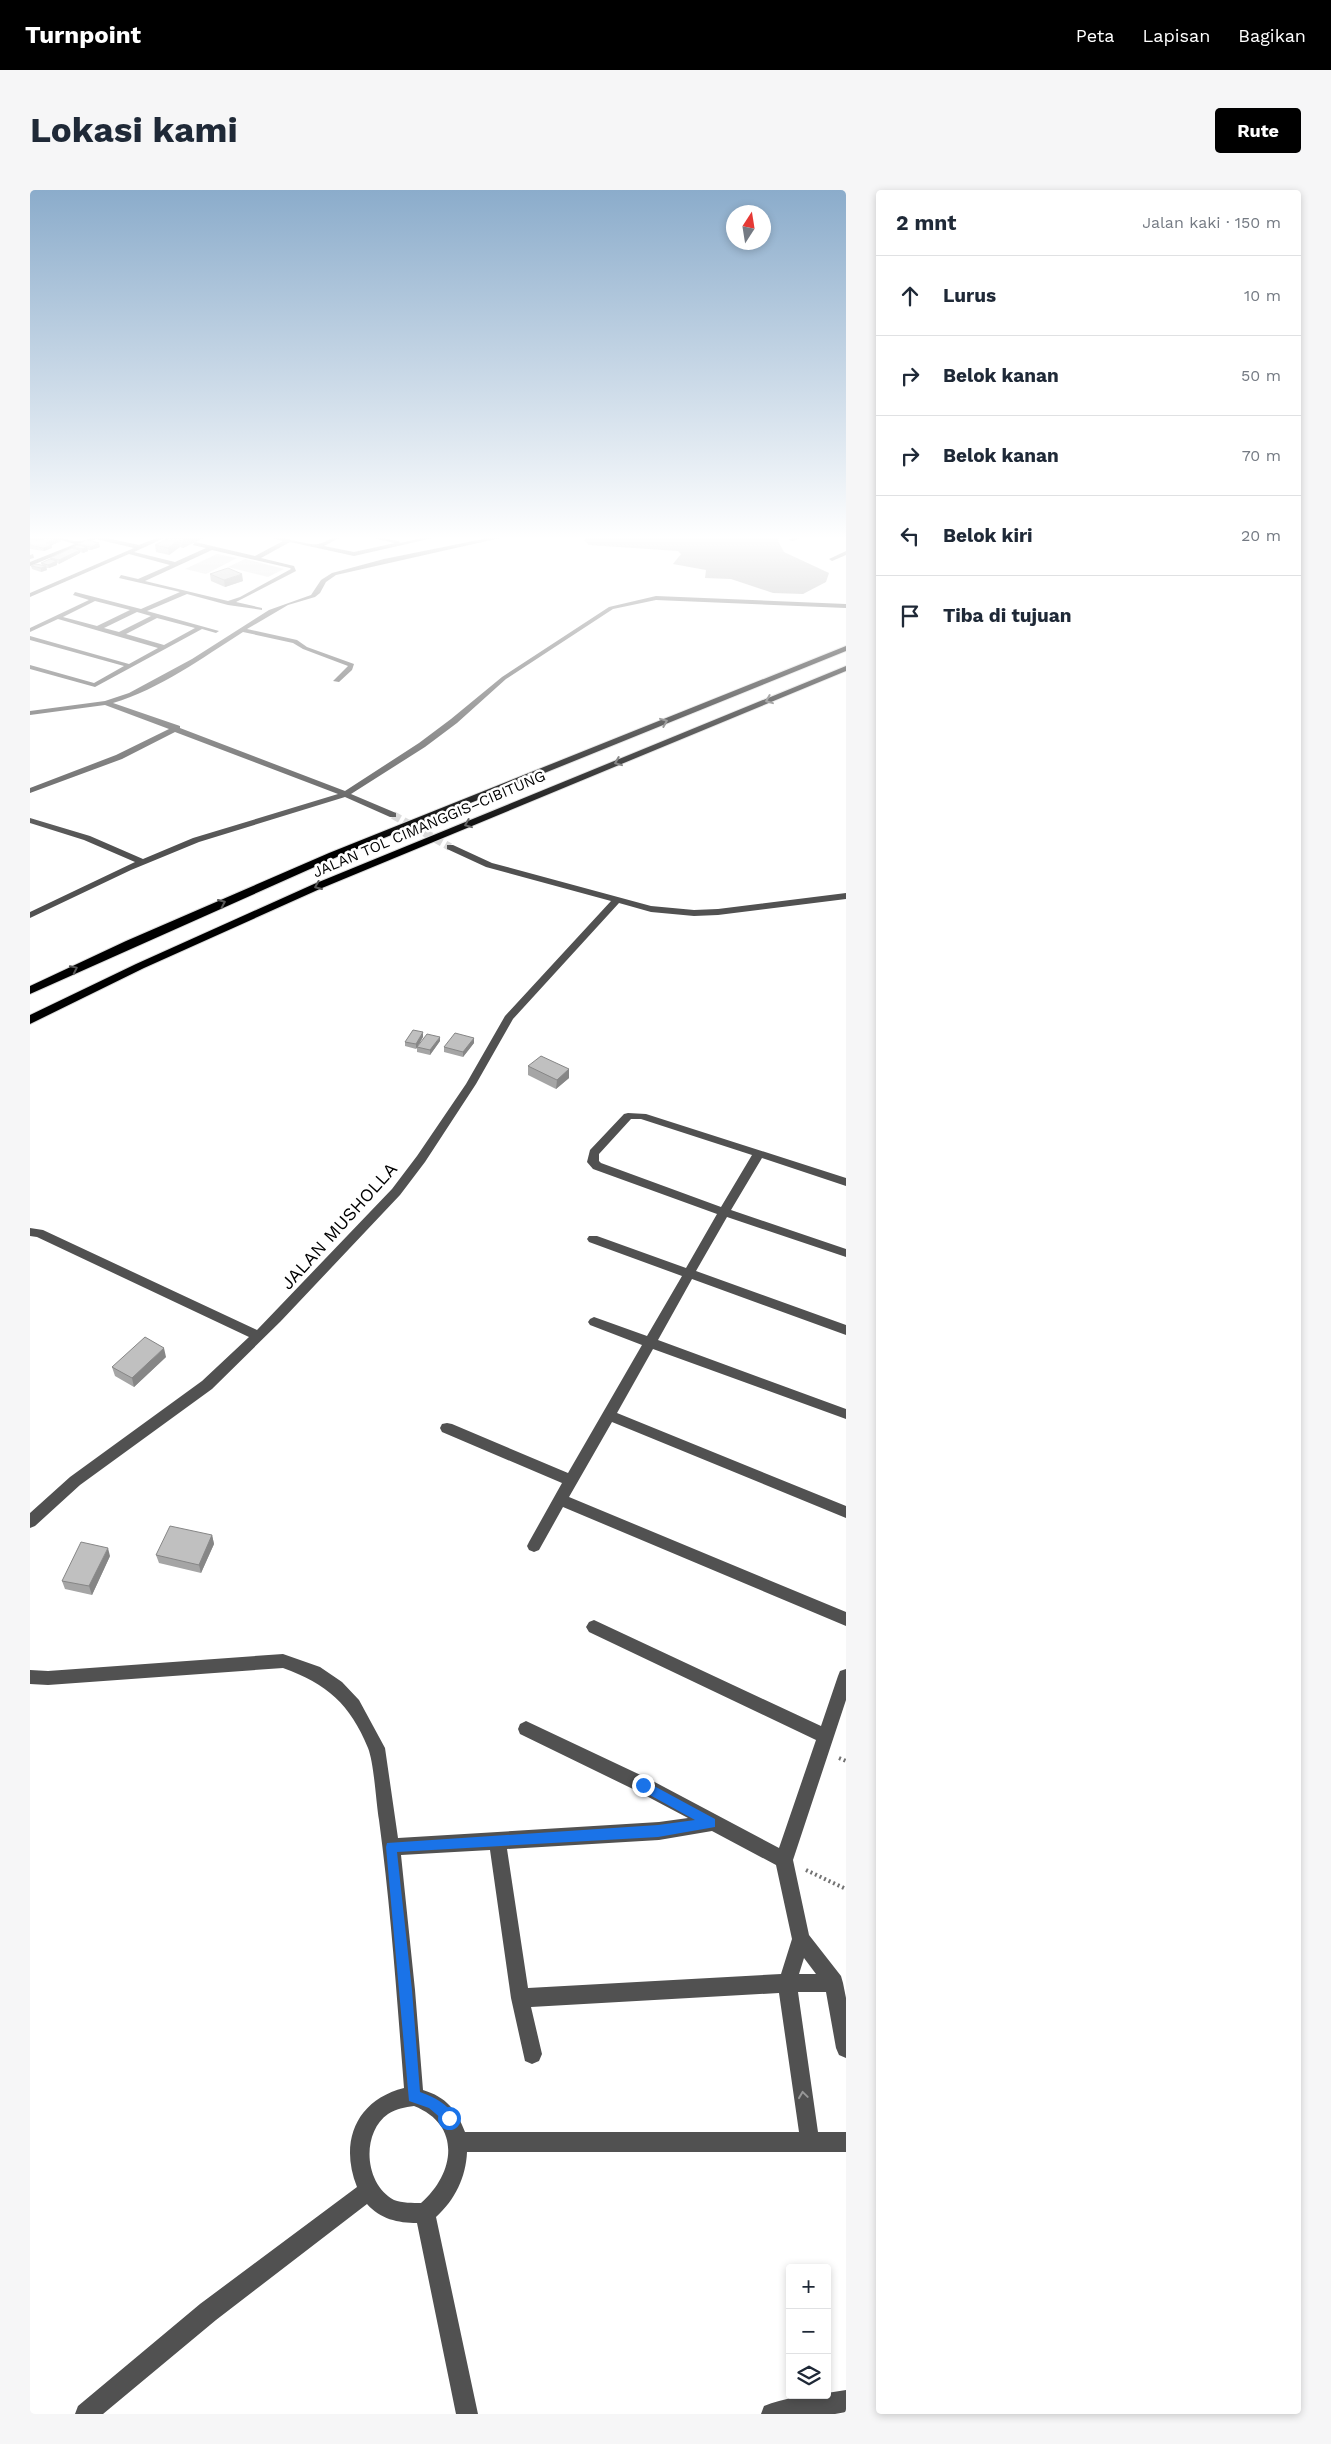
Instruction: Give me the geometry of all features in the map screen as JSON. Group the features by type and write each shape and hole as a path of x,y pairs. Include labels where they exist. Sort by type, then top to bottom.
{"highway":[{"name":"JALAN TOL CIMANGGIS–CIBITUNG","path":"30,990 110,952 294,872 846,648"},
{"name":"JALAN TOL CIMANGGIS–CIBITUNG","path":"30,1020 140,966 318,886 846,668"}],"street":[{"path":"33,639 130,666"},
{"path":"137,639 164,647"},
{"path":"30,667 95,686 179,639"},
{"path":"30,713 51,708 106,703 147,688 228,639"},
{"path":"285,639 296,641 305,648 352,665 337,680"},
{"path":"30,915 142,862 196,840 346,794 438,733 504,678 564,639"},
{"path":"106,703 177,728 213,744 346,794 392,815"},
{"path":"38,704 51,708"},
{"path":"30,791 119,756 177,728"},
{"path":"30,820 108,845 142,862"},
{"path":"450,847 489,865 651,909 694,913 846,896"},
{"name":"JALAN MUSHOLLA","path":"30,1522 75,1481 207,1385 259,1336 396,1192 471,1084 508,1018 617,900"},
{"path":"846,1182 642,1116 623,1119 594,1153 593,1162 597,1166 724,1212 846,1253"},
{"path":"534,1546 759,1153"},
{"path":"30,1232 39,1232 259,1336"},
{"path":"593,1238 846,1330"},
{"path":"594,1322 846,1414"},
{"path":"609,1415 846,1512"},
{"path":"447,1428 572,1481"},
{"path":"561,1500 846,1620"},
{"path":"594,1627 824,1736"},
{"path":"30,1677 48,1678 284,1660 314,1672 336,1687 353,1705 377,1748 391,1847 406,1990 414,2096"},
{"path":"846,1676 824,1736 784,1860 801,1939 834,1984 846,2048"},
{"path":"526,1729 643,1785 784,1860"},
{"path":"391,1847 658,1831 712,1823"},
{"path":"497,1842 520,1998 532,2054"},
{"path":"801,1939 787,1983 810,2143"},
{"path":"520,1998 787,1983 834,1984"},
{"path":"414,2096 434,2103 449,2118 459,2142 456,2171 441,2198 424,2213 390,2209 369,2190 359,2165 361,2138 372,2115 392,2100 414,2096"},
{"path":"459,2142 846,2142"},
{"path":"86,2414 208,2312 369,2190"},
{"path":"424,2213 467,2414"},
{"path":"772,2414 846,2400"}],"path":[{"path":"784,1860 846,1889"}],"building":[{"path":"413,1030 423,1032 416,1044 405,1042"},
{"path":"455,1033 474,1038 463,1052 444,1047"},
{"path":"427,1034 440,1037 430,1050 417,1047"},
{"path":"541,1056 569,1069 557,1080 528,1066"},
{"path":"145,1337 164,1348 132,1378 112,1367"},
{"path":"170,1526 212,1535 199,1565 156,1555"},
{"path":"81,1542 108,1548 89,1586 62,1581"}],"tunnel":[{"path":"393,815 450,847"}],"route":[{"path":"449,2118 434,2103 414,2096 406,1990 391,1847 658,1831 712,1823 643,1785"}]}
